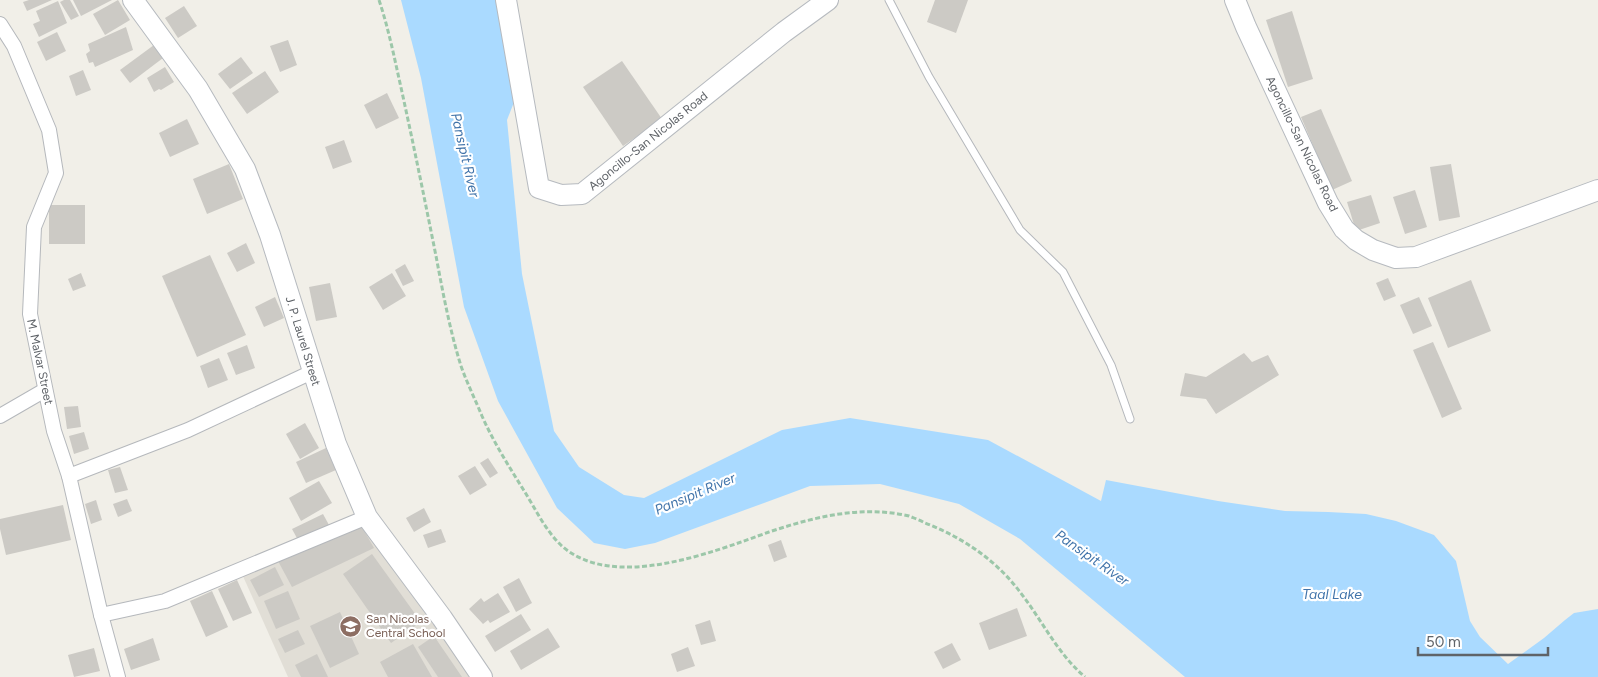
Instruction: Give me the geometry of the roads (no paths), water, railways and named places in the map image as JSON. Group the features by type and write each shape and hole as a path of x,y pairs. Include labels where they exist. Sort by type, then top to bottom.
{"main road":[{"name":"J. P. Laurel Street","path":"133,0 198,89 245,169 270,235 336,444 367,517 442,618 482,677"},
{"name":"Agoncillo-San Nicolas Road","path":"506,0 539,188 561,194 582,194 784,32 828,0"},
{"name":"Agoncillo-San Nicolas Road","path":"1235,0 1328,203 1344,229 1356,240 1373,250 1396,258 1416,257 1598,190"}],"street":[{"name":"M. Malvar Street","path":"0,24 14,46 49,130 56,173 34,227 30,314 54,431 69,476 101,615 118,677"},
{"path":"69,476 188,430 312,372"},
{"path":"0,416 45,390"},
{"path":"101,615 165,600 367,517"}],"lane":[{"path":"890,0 929,76 1020,230 1063,272 1111,365 1130,419"}],"water":[{"path":"401,0 506,0 518,92 507,120 522,274 554,431 579,467 624,495 644,498 782,430 850,418 988,440 1101,501 1106,480 1218,501 1285,511 1366,514 1396,521 1434,535 1456,561 1470,621 1480,637 1508,664 1574,613 1598,609 1598,677 1185,677 1020,539 959,504 880,484 810,486 655,543 625,549 594,543 557,508 498,401 464,307 421,78"}],"place":[{"name":"San Nicolas Central School","path":"350,626"}],"water label":[{"name":"Pansipit River","path":"465,155"},
{"name":"Pansipit River","path":"695,494"},
{"name":"Pansipit River","path":"1092,558"},
{"name":"Taal Lake","path":"1332,594"}]}
